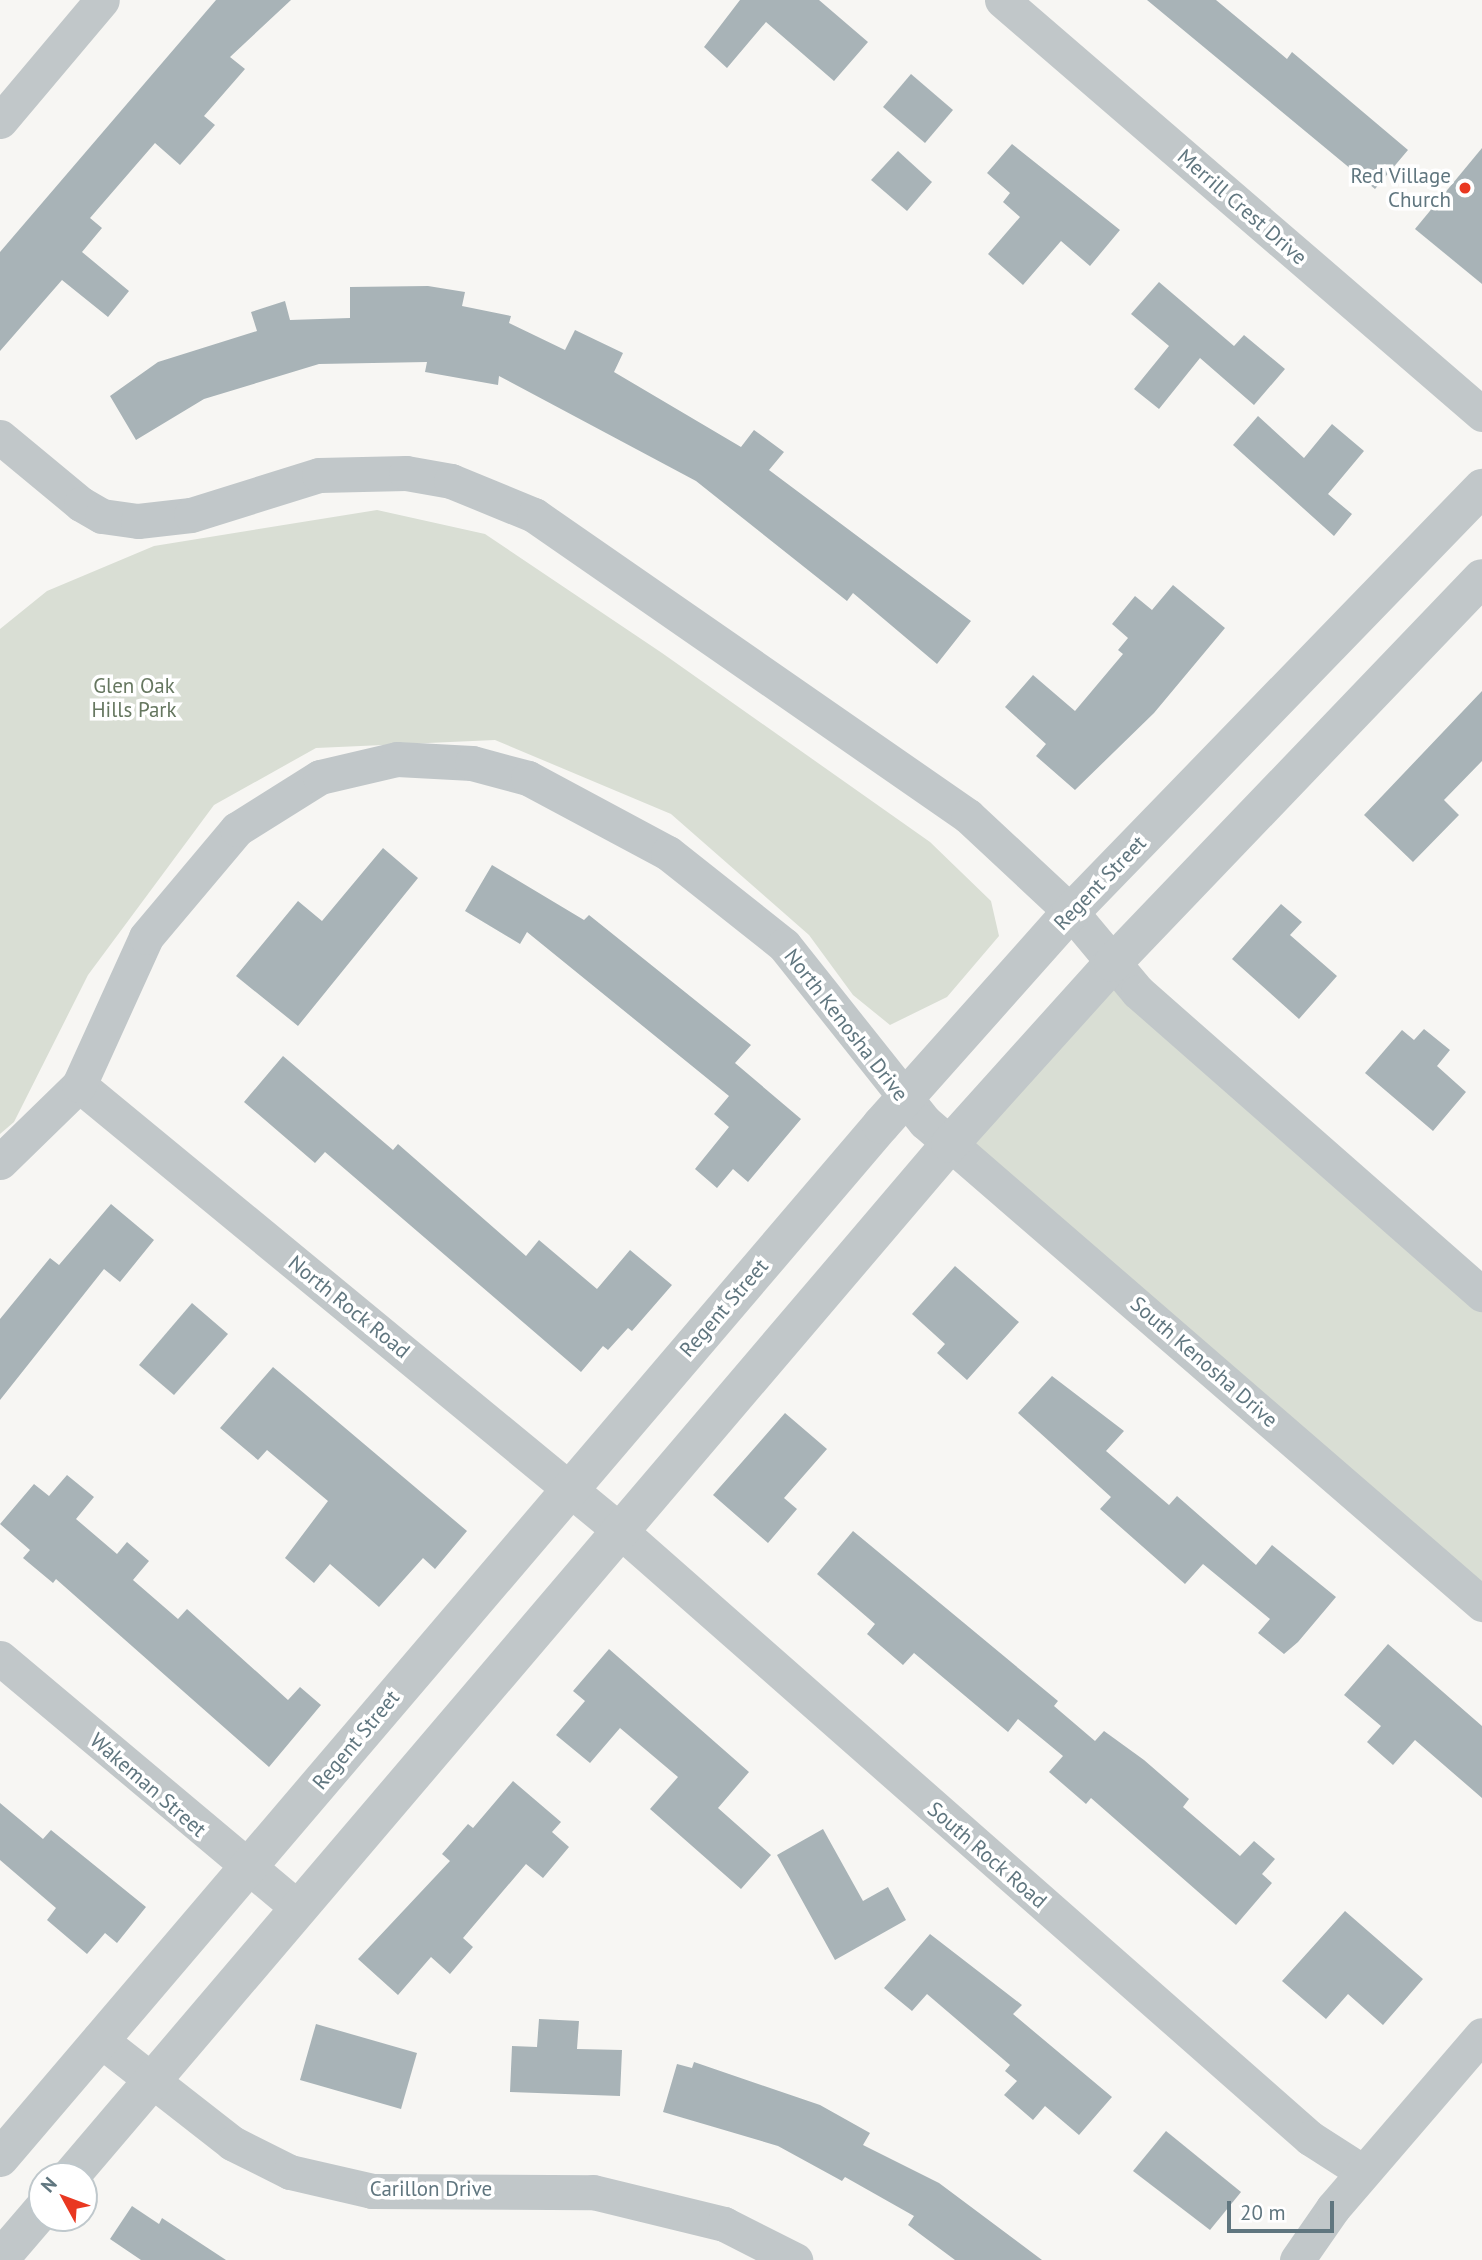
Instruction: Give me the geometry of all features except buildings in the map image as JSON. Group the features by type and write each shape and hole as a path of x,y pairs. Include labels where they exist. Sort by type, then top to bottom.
{"street":[{"path":"0,121 102,0"},
{"name":"Merrill Crest Drive","path":"1002,0 1482,414"},
{"path":"0,437 102,516 159,518 191,515 319,475 406,473 485,493 534,515 914,775 1071,912 1138,992 1482,1294"},
{"name":"Regent Street","path":"83,2162 618,1529 926,1122 1071,912 1482,488"},
{"name":"Regent Street","path":"0,2158 569,1488 926,1122 1113,963 1482,578"},
{"name":"North Kenosha Drive","path":"0,1162 79,1085 146,937 214,851 299,787 397,759 472,763 528,778 668,853 784,945 926,1122"},
{"name":"North Rock Road","path":"79,1085 618,1529"},
{"name":"South Kenosha Drive","path":"926,1122 1482,1604"},
{"name":"South Rock Road","path":"618,1529 1310,2138 1363,2172"},
{"name":"Wakeman Street","path":"0,1658 247,1869 299,1909"},
{"path":"1297,2260 1363,2172 1482,2035"},
{"name":"Carillon Drive","path":"99,2039 232,2143 290,2172 338,2187 593,2192 724,2224 795,2260"},
{"path":"0,2259 28,2226"}],"green space":[{"name":"Glen Oak Hills Park","path":"377,510 485,534 662,653 930,842 991,901 999,936 947,997 890,1025 853,995 809,935 671,814 495,740 316,748 214,805 88,975 14,1122 0,1134 0,629 47,591 154,546"},
{"path":"1113,963 1482,1294 1482,1604 950,1144"}],"place":[{"name":"Red Village Church","path":"1465,188"}]}
